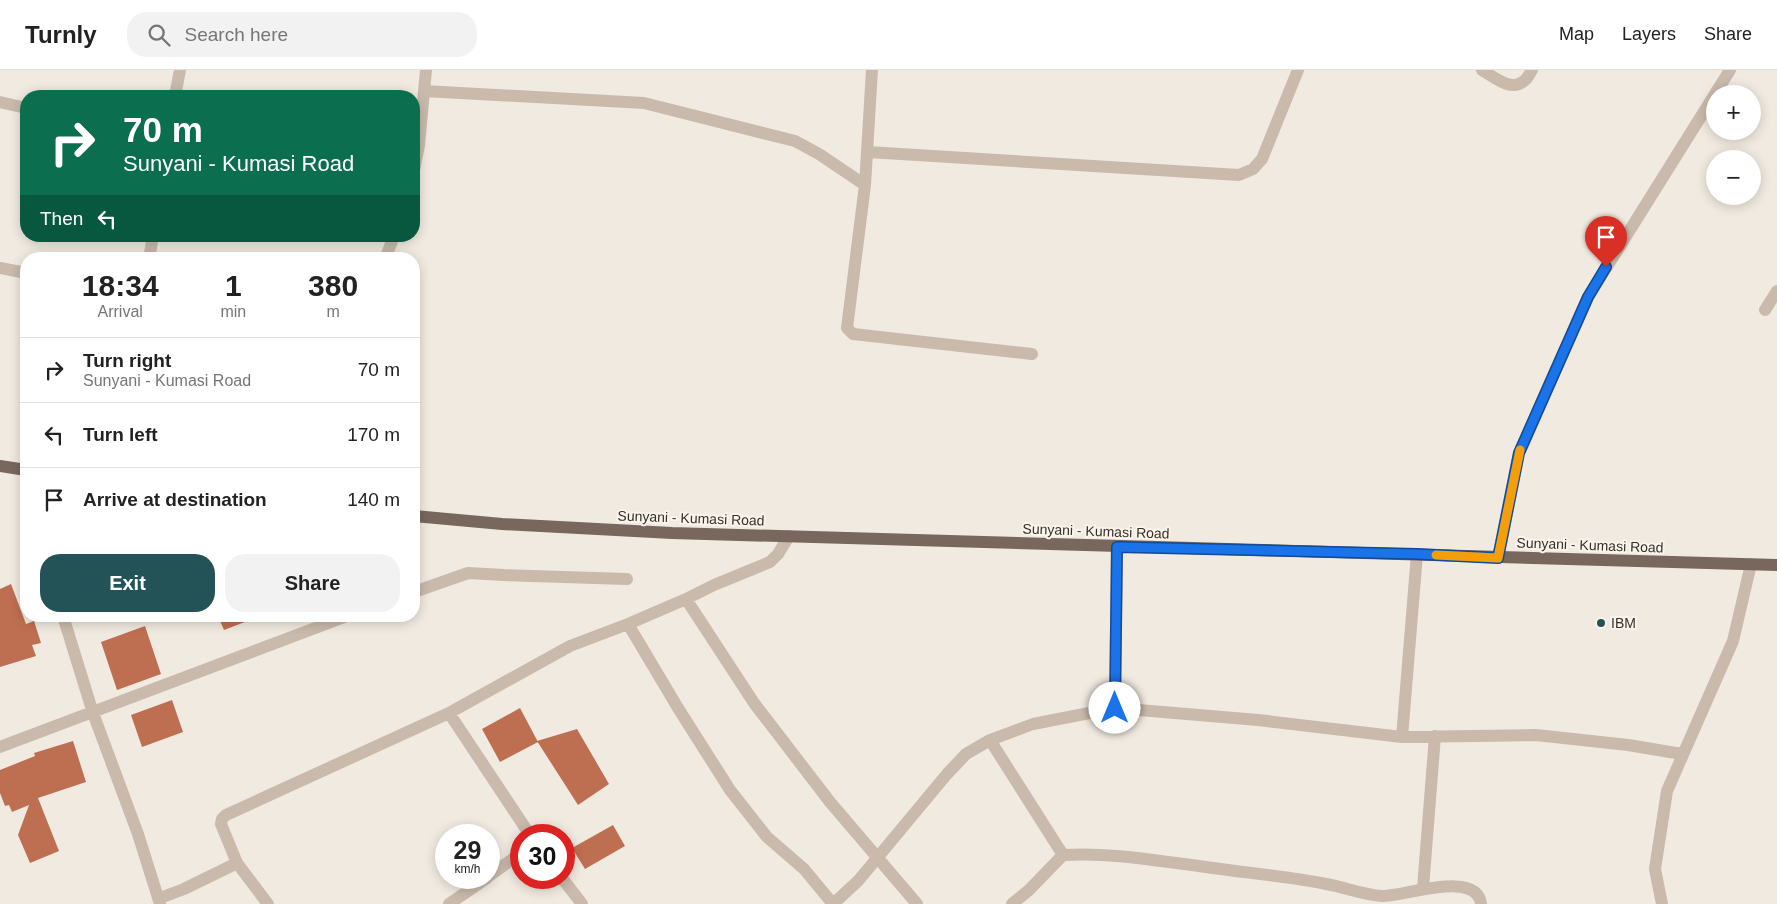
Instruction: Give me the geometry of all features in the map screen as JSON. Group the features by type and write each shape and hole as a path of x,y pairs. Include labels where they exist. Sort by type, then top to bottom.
{"main road":[{"path":"0,466 20,469"},
{"name":"Sunyani - Kumasi Road","path":"420,517 521,526 672,533 1777,565"}],"street":[{"path":"176,90 180,70"},
{"path":"420,134 426,70"},
{"path":"872,70 865,185 847,328 853,334 1032,354"},
{"path":"868,152 1239,175 1253,168 1262,159 1298,70"},
{"path":"1482,70 1509,85 1525,81 1532,70"},
{"path":"1498,558 1519,453 1588,297 1730,70"},
{"path":"424,91 644,103 795,142 820,154 865,185"},
{"path":"0,102 20,107"},
{"path":"0,268 20,271"},
{"path":"1765,310 1777,291"},
{"path":"268,904 237,863 222,824 222,819 226,815 449,713 570,646 628,624 770,562 778,554 789,536"},
{"path":"1115,708 1117,547"},
{"path":"1402,737 1417,554"},
{"path":"1662,904 1655,869 1667,792 1733,641 1751,564"},
{"path":"420,590 468,573 504,576 627,579"},
{"path":"686,599 754,703 830,802 917,904"},
{"path":"65,622 93,713 138,834 160,901 237,863"},
{"path":"0,747 331,622"},
{"path":"628,624 730,790 767,837 804,870 833,904 858,881 947,774 966,754 990,740 1033,724 1115,708 1258,720 1402,737 1536,735 1628,745 1682,754"},
{"path":"449,713 523,824"},
{"path":"1422,888 1435,736"},
{"path":"990,740 1063,855"},
{"path":"1012,904 1029,890 1063,855 1114,855 1326,884 1381,900 1422,888 1463,887 1474,890 1479,896 1481,904"},
{"path":"449,904 471,889"},
{"path":"570,889 582,904"}],"building":[{"path":"11,584 20,608 20,622 25,622 26,624 34,622 41,643 32,645 36,656 0,667 0,589"},
{"path":"221,622 245,622 224,630"},
{"path":"145,626 161,674 117,690 101,642"},
{"path":"172,700 183,732 142,747 131,715"},
{"path":"520,708 538,742 500,762 482,729"},
{"path":"577,729 609,784 578,805 537,741"},
{"path":"73,741 86,782 38,798 59,851 30,863 18,835 29,805 12,812 9,805 5,806 0,793 0,770 35,756 34,753"},
{"path":"613,825 625,846 585,869 575,853 575,846"}],"slow traffic":[{"path":"1436,555 1498,558 1520,450"}],"place":[{"name":"IBM","path":"1601,623"}],"route":[{"path":"1115,708 1117,547 1417,554 1498,558 1519,453 1588,297 1606,267"}]}
